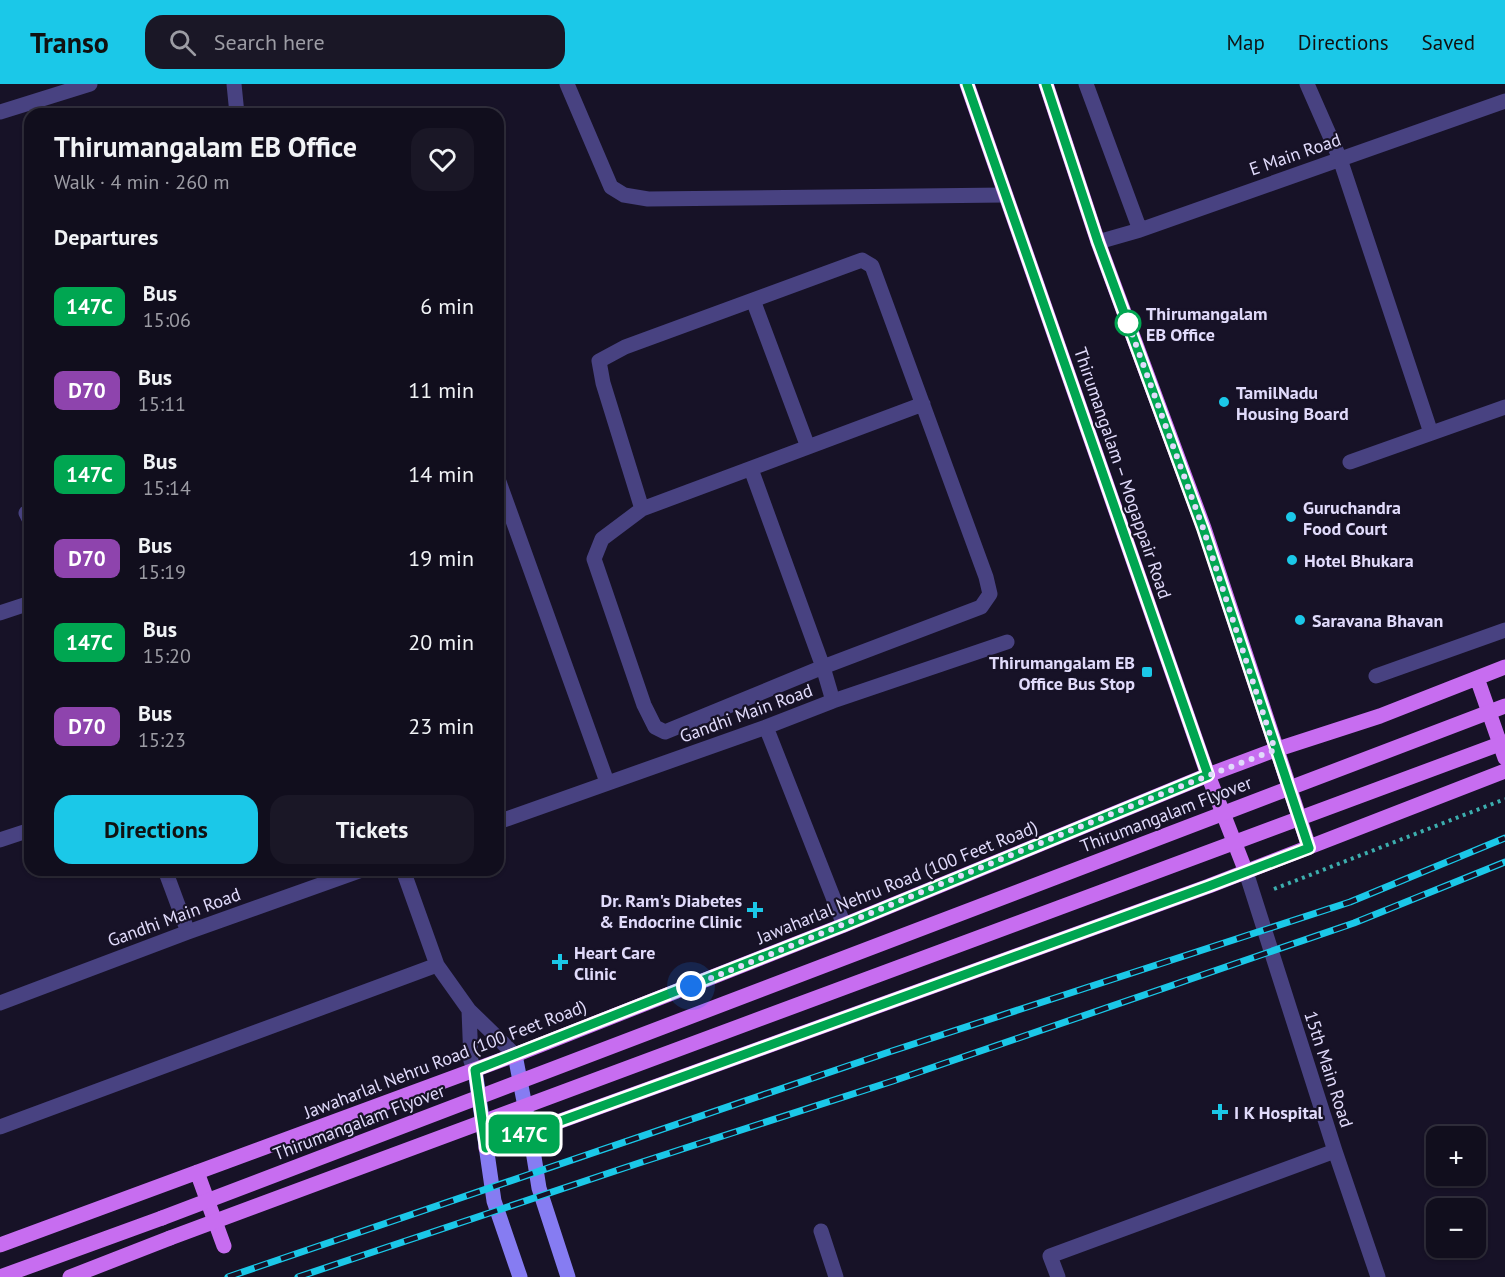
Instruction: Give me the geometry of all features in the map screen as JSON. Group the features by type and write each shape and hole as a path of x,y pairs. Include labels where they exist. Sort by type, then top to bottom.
{"main road":[{"name":"Thirumangalam – Mogappair Road","path":"967,84 1208,775 1246,873"},
{"path":"1046,84 1098,242 1203,528 1309,848"},
{"name":"Jawaharlal Nehru Road (100 Feet Road)","path":"0,1245 515,1055 844,925 1208,775 1275,750 1380,716 1505,667"},
{"path":"1477,678 1505,758"},
{"name":"Thirumangalam Flyover","path":"0,1277 162,1218 1505,706"},
{"path":"70,1277 1505,742"},
{"path":"486,1148 1246,873 1505,771"},
{"path":"515,1055 530,1131 538,1188 568,1277"},
{"path":"475,1070 494,1201 520,1277"},
{"path":"197,1172 224,1246"}],"street":[{"path":"0,112 90,84"},
{"path":"567,84 612,187 632,197 648,199 1005,195"},
{"path":"1086,84 1140,230"},
{"path":"1307,84 1340,159 1431,434"},
{"path":"237,85 237,108"},
{"name":"E Main Road","path":"1098,242 1140,230 1505,102"},
{"path":"642,509 603,383 600,361 625,347 862,261 872,266 923,404 986,577 990,594 981,607 664,732 655,727 644,705 594,559 602,539 642,509 923,404"},
{"path":"753,300 808,447"},
{"path":"1350,462 1505,407"},
{"path":"751,469 833,701"},
{"path":"504,496 608,782"},
{"path":"0,613 24,605"},
{"path":"1376,676 1505,630"},
{"name":"Gandhi Main Road","path":"504,820 766,728 833,701 1007,642"},
{"path":"766,728 844,925"},
{"path":"0,840 24,832"},
{"name":"15th Main Road","path":"1246,873 1378,1277"},
{"path":"167,876 188,932"},
{"path":"405,876 437,965 469,1010 515,1055"},
{"name":"Gandhi Main Road","path":"0,1003 188,932 318,877"},
{"path":"0,1127 437,965"},
{"path":"469,1010 471,1061 475,1070"},
{"path":"1058,1277 1050,1256 1335,1151"},
{"path":"821,1231 836,1277"}],"path":[{"path":"1254,896 1505,799"}],"railway":[{"path":"228,1277 889,1052 1350,902 1505,838"},
{"path":"298,1277 893,1081 1354,923 1505,862"}],"bus line":[{"name":"147C","path":"967,84 1208,775 844,925 475,1070 486,1148 1246,873 1309,848 1203,528 1098,242 1046,84"}],"place":[{"name":"Thirumangalam EB Office","path":"1128,323"},
{"name":"TamilNadu Housing Board","path":"1224,402"},
{"name":"Guruchandra Food Court","path":"1291,517"},
{"name":"Hotel Bhukara","path":"1292,560"},
{"name":"Saravana Bhavan","path":"1300,620"},
{"name":"Thirumangalam EB Office Bus Stop","path":"1147,672"},
{"name":"Dr. Ram's Diabetes & Endocrine Clinic","path":"755,910"},
{"name":"Heart Care Clinic","path":"560,962"},
{"name":"I K Hospital","path":"1220,1112"}],"route":[{"path":"691,986 1208,775 1275,750 1203,528 1128,323"}]}
